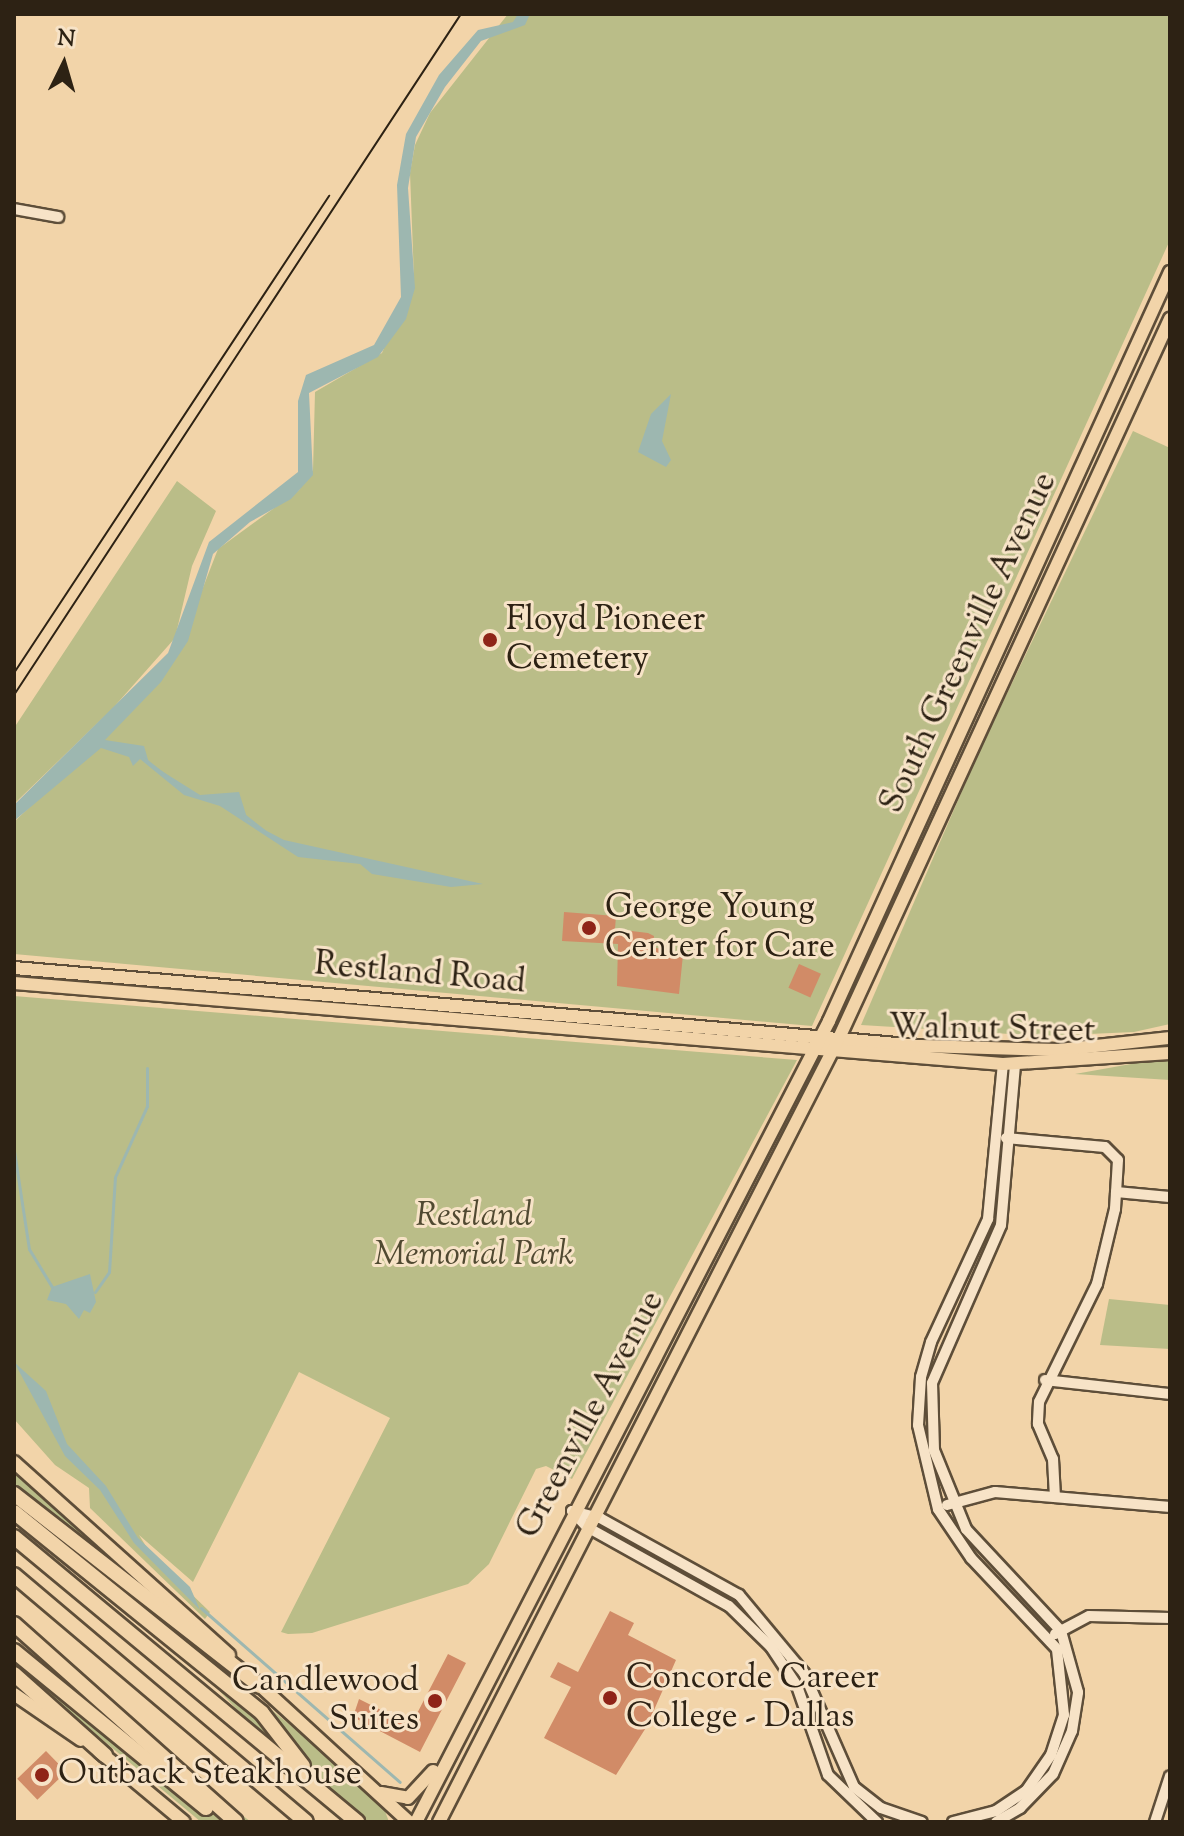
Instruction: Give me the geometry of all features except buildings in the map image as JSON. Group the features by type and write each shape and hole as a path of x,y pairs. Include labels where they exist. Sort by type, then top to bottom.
{"highway":[{"path":"14,1494 260,1686"},
{"path":"14,1512 262,1713 323,1791"},
{"path":"14,1537 357,1822"},
{"path":"14,1575 306,1822"},
{"path":"14,1624 236,1822"},
{"path":"14,1651 223,1822"},
{"path":"14,1674 105,1755"}],"main road":[{"name":"South Greenville Avenue","path":"820,1037 1170,272"},
{"name":"South Greenville Avenue","path":"839,1038 1170,319"},
{"path":"1113,395 1131,405"},
{"path":"879,906 896,914"},
{"name":"Restland Road","path":"14,968 820,1037"},
{"path":"852,971 867,977"},
{"name":"Restland Road","path":"14,983 813,1051"},
{"name":"Walnut Street","path":"820,1037 1059,1050 1170,1038"},
{"name":"Greenville Avenue","path":"416,1822 504,1642 820,1037"},
{"name":"Greenville Avenue","path":"439,1822 521,1652 839,1038"},
{"name":"Walnut Street","path":"813,1051 1009,1064 1170,1053"},
{"path":"681,1303 697,1312"},
{"path":"14,1462 409,1822"},
{"path":"504,1642 521,1652"},
{"path":"14,1694 105,1755 184,1822"},
{"path":"372,1789 408,1798 446,1757"}],"street":[{"path":"14,209 58,217"},
{"path":"953,1822 1009,1803 1036,1781 1051,1755 1064,1696 1050,1637 971,1558 938,1509 920,1436 921,1377 939,1323 984,1234 1009,1064"},
{"path":"996,1822 1038,1792 1072,1731 1078,1692 1061,1631 977,1544 950,1503 934,1450 932,1383 947,1338 999,1233 1010,1138 1009,1064"},
{"path":"996,1138 1108,1149 1118,1160 1116,1192 1097,1284 1045,1380 1038,1424 1053,1459 1055,1495"},
{"path":"1116,1192 1170,1197"},
{"path":"1045,1380 1170,1394"},
{"path":"938,1509 980,1493 1055,1495 1170,1507"},
{"path":"572,1511 739,1595 804,1673 854,1787 881,1808 922,1822"},
{"path":"590,1520 729,1606 771,1647 797,1686 828,1775 877,1822"},
{"path":"729,1606 739,1595"},
{"path":"1050,1637 1089,1616 1170,1618"},
{"path":"1155,1822 1170,1776"}],"green space":[{"path":"508,14 1170,14 1170,240 812,1026 14,954 14,822 153,689 178,652 218,549 299,490 313,470 315,392 382,353 414,278 410,173 415,145 430,113"},
{"path":"1133,431 1170,448 1170,1024 1134,1032 1044,1036 861,1025 978,754"},
{"path":"177,481 216,511 192,566 175,638 113,708 14,804 14,728"},
{"name":"Restland Memorial Park","path":"14,996 797,1060 572,1479 546,1466 536,1469 489,1564 468,1584 312,1633 288,1634 281,1632 390,1418 299,1372 193,1582 139,1535 152,1556 210,1612 205,1619 90,1508 89,1488 55,1465 14,1419"},
{"path":"1170,1057 1170,1080 1075,1074"},
{"path":"1109,1299 1170,1305 1170,1349 1100,1345"},
{"path":"14,1471 154,1595 14,1484"},
{"path":"160,1618 295,1729 385,1811 389,1822 342,1822 154,1621"},
{"path":"14,1652 109,1712 251,1822 201,1822 14,1666"}],"water":[{"path":"518,14 530,14 525,25 481,41 445,87 416,137 408,188 415,288 406,319 378,357 309,393 313,475 291,499 250,522 213,554 188,641 161,682 105,740 144,746 149,763 200,795 239,792 248,821 284,840 483,884 451,887 372,874 360,864 298,857 220,806 184,795 140,759 133,766 129,757 101,748 14,821 14,805 168,653 209,542 298,472 298,401 306,375 374,345 401,297 397,185 406,134 439,75 478,30 513,22"},
{"path":"671,394 662,441 671,460 666,467 638,452 651,414"},
{"path":"90,1274 96,1302 90,1313 84,1310 79,1319 66,1304 47,1300 52,1287"},
{"path":"14,1362 46,1391 67,1444 106,1486 138,1538 190,1587 200,1610 134,1543 100,1490 65,1456"}],"waterway":[{"path":"143,758 184,790"},
{"path":"245,816 264,831"},
{"path":"95,1292 109,1272 115,1177 147,1106 147,1068"},
{"path":"14,1114 14,1124"},
{"path":"14,1151 29,1249 52,1287"},
{"path":"201,1608 400,1782"}],"tram line":[{"path":"14,695 461,14"},
{"path":"14,673 329,196"}],"place":[{"name":"Floyd Pioneer Cemetery","path":"490,640"},
{"name":"George Young Center for Care","path":"589,928"},
{"name":"Concorde Career College - Dallas","path":"610,1698"},
{"name":"Candlewood Suites","path":"435,1701"},
{"name":"Outback Steakhouse","path":"42,1775"}]}
